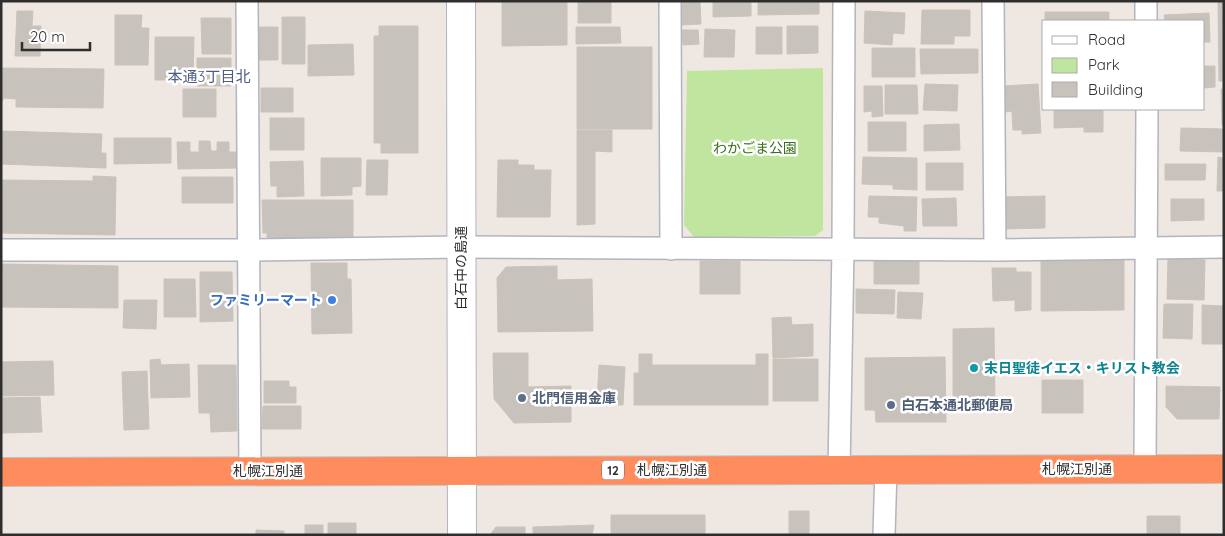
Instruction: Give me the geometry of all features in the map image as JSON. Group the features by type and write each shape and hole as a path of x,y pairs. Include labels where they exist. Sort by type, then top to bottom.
{"highway":[{"name":"札幌江別通","path":"1,472 1224,469"}],"street":[{"path":"247,1 250,471"},
{"name":"白石中の島通","path":"461,1 462,535"},
{"path":"670,1 671,249"},
{"path":"838,470 843,250 844,1"},
{"path":"993,1 995,250"},
{"path":"1146,1 1146,20"},
{"path":"1145,469 1147,110"},
{"path":"1,250 248,250 461,247 995,250 1224,247"},
{"path":"884,535 886,469"}],"green space":[{"name":"わかごま公園","path":"823,68 823,230 815,236 694,237 684,225 687,71"}],"building":[{"path":"502,1 567,1 567,45 502,46"},
{"path":"578,1 611,1 611,23 578,23"},
{"path":"681,1 700,1 701,24 682,25"},
{"path":"713,1 751,1 751,16 713,17"},
{"path":"758,1 819,1 819,14 758,15"},
{"path":"1218,2 1224,2 1224,81 1219,81"},
{"path":"922,10 970,10 970,36 954,36 954,44 921,44"},
{"path":"17,11 33,11 32,26 41,26 40,56 15,56"},
{"path":"865,11 905,13 904,34 893,33 892,45 864,43"},
{"path":"1045,12 1109,12 1109,20 1045,20"},
{"path":"1209,13 1210,42 1205,42 1205,20 1165,20 1164,15"},
{"path":"115,15 142,15 141,28 149,28 148,65 115,65"},
{"path":"282,17 305,17 305,64 282,64"},
{"path":"201,18 231,18 231,54 202,54"},
{"path":"379,26 418,26 418,153 381,153 381,143 374,143 374,36 379,36"},
{"path":"787,26 818,26 818,53 787,54"},
{"path":"257,27 278,27 278,60 257,60"},
{"path":"576,27 620,27 621,43 576,44"},
{"path":"756,27 782,27 782,54 756,54"},
{"path":"705,29 735,30 734,57 704,57"},
{"path":"682,30 698,30 699,44 683,45"},
{"path":"155,37 194,37 193,80 155,80"},
{"path":"353,44 354,75 308,76 308,45"},
{"path":"577,47 652,47 652,129 577,129"},
{"path":"872,48 915,48 915,77 872,77"},
{"path":"920,49 978,49 978,73 921,74"},
{"path":"197,58 231,58 231,86 197,86"},
{"path":"1205,66 1215,66 1215,87 1205,88"},
{"path":"1,68 104,69 103,108 16,107 16,99 4,98 1,103"},
{"path":"925,84 958,85 957,111 923,110"},
{"path":"1038,84 1041,133 1022,134 1022,130 1013,130 1012,111 1005,112 1004,86"},
{"path":"885,85 917,85 918,114 885,114"},
{"path":"864,86 882,86 883,116 872,117 872,111 864,112"},
{"path":"261,88 293,88 293,112 261,112"},
{"path":"183,89 216,89 216,117 183,117"},
{"path":"1221,89 1224,89 1224,124 1222,125"},
{"path":"1054,110 1103,110 1103,132 1084,132 1084,127 1054,128"},
{"path":"270,118 304,118 304,150 270,150"},
{"path":"868,122 906,122 906,151 868,151"},
{"path":"959,124 960,150 924,151 924,125"},
{"path":"1181,128 1224,129 1223,152 1180,151"},
{"path":"577,130 612,130 612,152 595,151 595,224 577,225"},
{"path":"1,131 102,134 101,153 106,153 106,168 1,164"},
{"path":"114,138 171,138 171,163 114,164"},
{"path":"199,141 210,141 211,151 217,151 217,142 229,142 229,152 236,152 236,168 178,169 177,142 190,142 190,152 199,152"},
{"path":"863,157 917,158 917,190 893,189 893,185 862,184"},
{"path":"1218,157 1224,158 1224,191 1217,191"},
{"path":"321,158 361,158 361,186 352,187 352,195 321,196"},
{"path":"367,160 388,160 387,195 366,195"},
{"path":"498,160 518,160 518,165 534,165 534,170 551,170 550,217 497,217"},
{"path":"303,161 304,196 277,197 277,186 271,186 270,162"},
{"path":"926,163 963,163 963,190 926,190"},
{"path":"1165,164 1206,164 1205,180 1165,180"},
{"path":"93,176 116,177 115,235 1,233 1,180 93,181"},
{"path":"182,177 233,177 233,203 182,203"},
{"path":"869,196 917,197 916,231 904,231 904,226 879,223 879,217 868,217"},
{"path":"1045,196 1045,228 1003,229 1002,197"},
{"path":"956,198 957,226 923,226 922,199"},
{"path":"1171,199 1204,199 1204,220 1171,221"},
{"path":"262,200 353,200 353,239 267,239 267,233 263,233"},
{"path":"919,259 919,284 874,284 874,260"},
{"path":"1168,259 1205,260 1204,300 1167,299"},
{"path":"1124,260 1124,310 1041,311 1041,261"},
{"path":"700,261 740,261 740,294 700,294"},
{"path":"311,263 347,263 347,279 351,279 352,333 312,334"},
{"path":"1,264 118,266 118,308 1,307"},
{"path":"557,266 557,280 592,279 593,331 498,332 497,278 506,267"},
{"path":"992,268 1016,268 1016,272 1031,272 1031,310 1015,311 1015,300 993,301"},
{"path":"200,272 232,272 233,321 200,322"},
{"path":"164,279 195,279 196,317 164,317"},
{"path":"856,289 895,290 894,314 856,313"},
{"path":"898,292 923,293 921,319 897,318"},
{"path":"124,300 157,300 156,329 123,328"},
{"path":"1164,304 1193,304 1192,339 1163,338"},
{"path":"1202,305 1224,306 1224,344 1202,344"},
{"path":"791,317 792,325 813,324 813,356 773,358 772,318"},
{"name":"末日聖徒イエス・キリスト教会","path":"994,328 995,407 953,407 953,329"},
{"path":"493,353 528,353 528,387 571,386 571,422 514,423 494,399"},
{"path":"639,354 652,354 652,365 756,365 756,354 768,354 768,405 634,405 634,373 639,373"},
{"path":"945,357 946,422 876,422 875,410 865,410 865,358"},
{"path":"160,359 161,365 189,364 190,397 151,398 150,360"},
{"path":"773,359 818,359 818,401 773,401"},
{"path":"53,361 54,395 1,396 1,362"},
{"path":"198,365 236,365 237,431 211,432 210,413 199,413"},
{"path":"599,365 625,367 623,405 597,404"},
{"path":"147,371 149,429 124,430 122,372"},
{"path":"1042,380 1083,380 1083,413 1042,413"},
{"path":"264,381 289,381 289,387 296,387 296,403 264,403"},
{"path":"1166,386 1220,387 1219,419 1177,419 1166,407"},
{"path":"40,397 42,432 1,433 1,398"},
{"path":"263,406 301,406 301,429 262,429"},
{"path":"789,511 809,511 809,535 789,535"},
{"path":"611,515 705,515 705,535 611,535"},
{"path":"1147,516 1180,516 1180,535 1147,535"},
{"path":"328,523 356,523 356,535 328,535"},
{"path":"305,525 323,525 323,535 305,535"},
{"path":"594,525 592,535 533,535 533,527"},
{"path":"496,527 525,527 525,535 490,535"},
{"path":"256,530 284,531 284,535 256,535"}],"place":[{"name":"ファミリーマート","path":"332,300"},
{"name":"末日聖徒イエス・キリスト教会","path":"974,368"},
{"name":"北門信用金庫","path":"522,398"},
{"name":"白石本通北郵便局","path":"891,405"}],"district":[{"name":"本通3丁目北","path":"209,76"}]}
